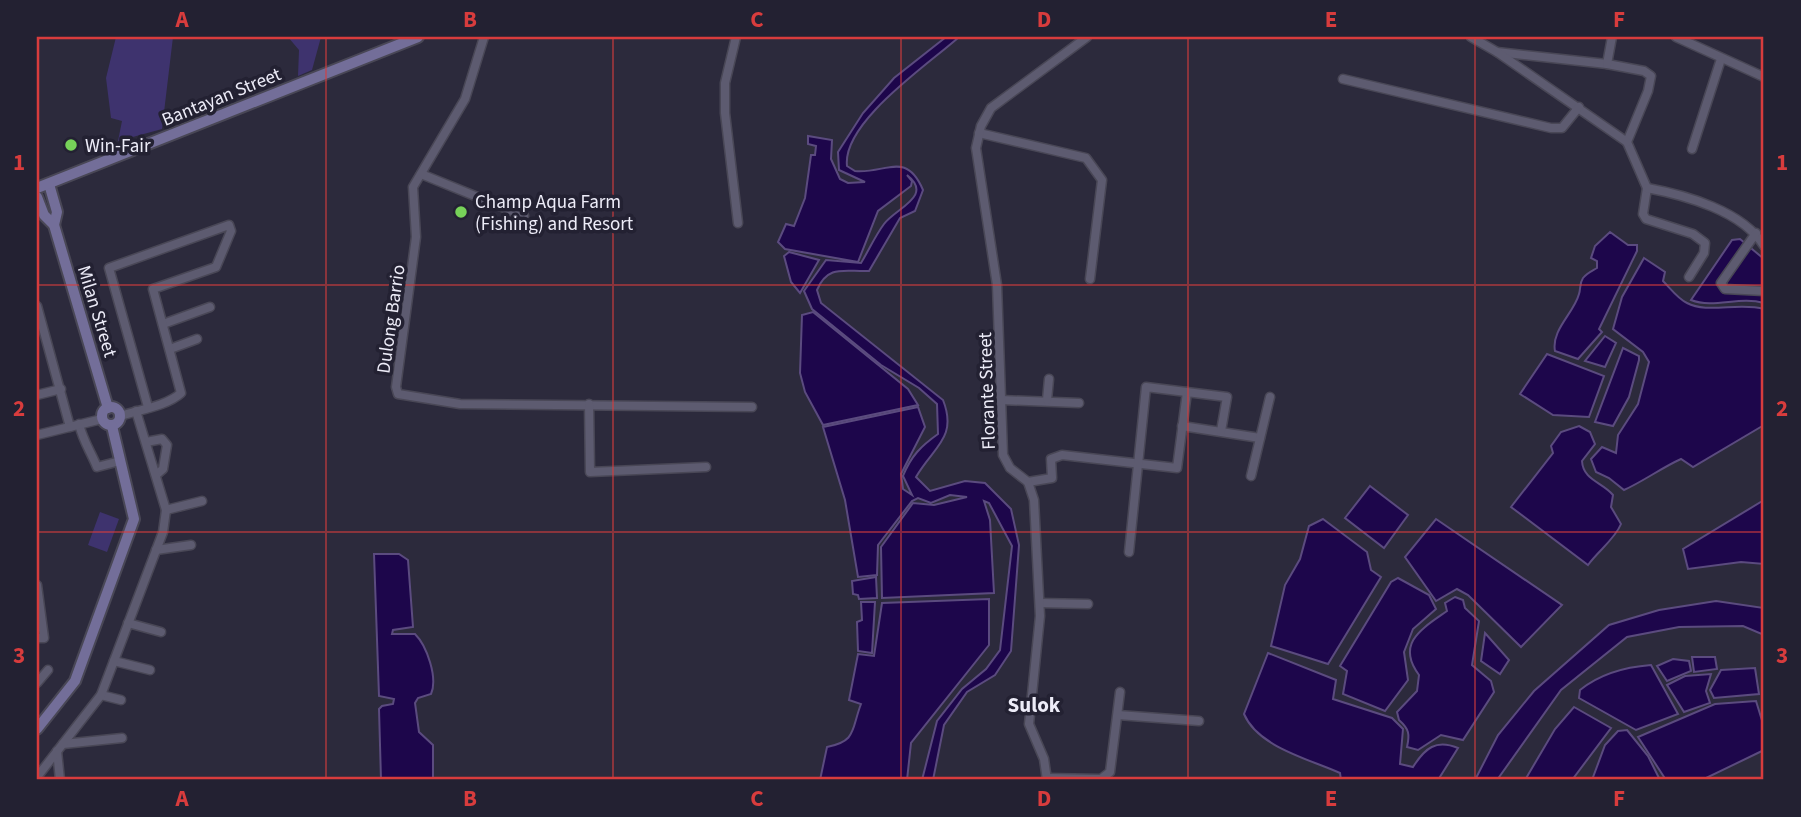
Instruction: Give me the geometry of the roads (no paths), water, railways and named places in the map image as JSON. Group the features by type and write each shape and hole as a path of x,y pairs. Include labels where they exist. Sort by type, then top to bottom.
{"street":[{"name":"Bantayan Street","path":"37,188 418,37"},
{"name":"Dulong Barrio","path":"484,37 465,99 413,187 416,237 396,387 398,394 460,404 752,407"},
{"path":"736,37 725,83 725,113 738,223"},
{"path":"1087,37 991,108 979,133 1086,158 1092,163 1102,180 1090,279"},
{"path":"1471,37 1579,107 1627,142 1647,187 1646,219 1693,234 1704,243 1704,253 1689,277"},
{"path":"1607,64 1612,37"},
{"path":"1676,37 1764,77"},
{"path":"1497,52 1607,64 1644,71 1651,76 1648,91 1627,142"},
{"path":"1692,149 1721,59"},
{"path":"1343,79 1551,128 1562,128 1579,107"},
{"name":"Florante Street","path":"979,133 976,148 997,285 1003,455 1010,468 1028,482"},
{"path":"421,174 524,216"},
{"name":"Milan Street","path":"49,184 57,212 54,225"},
{"path":"1647,187 1706,206 1756,233 1764,246"},
{"name":"Milan Street","path":"37,197 44,215 54,225 108,408"},
{"path":"112,426 120,416 148,407 180,393 153,289 216,267 231,232 229,225 109,268 148,407"},
{"path":"1756,233 1721,283 1726,289 1764,291"},
{"path":"37,306 70,426"},
{"path":"163,324 210,307"},
{"path":"170,349 197,339"},
{"path":"1047,400 1049,379"},
{"path":"1129,552 1146,387 1227,397 1221,431"},
{"path":"37,396 61,389"},
{"path":"1121,692 1110,772 1101,780 1047,779 1044,759 1029,724 1040,603 1034,500 1028,482 1052,478 1051,459 1062,455 1177,468 1187,392"},
{"path":"1251,476 1270,397"},
{"path":"1001,400 1079,403"},
{"path":"589,404 590,472 706,467"},
{"path":"102,419 103,411 108,408 116,409 120,416"},
{"path":"37,777 101,695 166,520 166,510 136,411"},
{"path":"37,435 102,419 112,426 134,519 75,681 37,729"},
{"path":"79,424 85,445 93,453 96,466 120,461"},
{"path":"1182,426 1260,438"},
{"path":"146,442 162,439 167,445 163,468 156,475"},
{"path":"166,510 202,501"},
{"path":"156,550 191,545"},
{"path":"37,591 44,638 37,638"},
{"path":"1040,603 1088,604"},
{"path":"128,623 161,632"},
{"path":"114,661 150,670"},
{"path":"37,683 48,670"},
{"path":"101,695 121,700"},
{"path":"1118,715 1199,721"},
{"path":"60,747 122,738"},
{"path":"60,747 60,780"}],"place":[{"name":"Win-Fair","path":"71,145"},
{"name":"Champ Aqua Farm (Fishing) and Resort","path":"461,212"}],"district":[{"name":"Sulok","path":"1034,705"}]}
